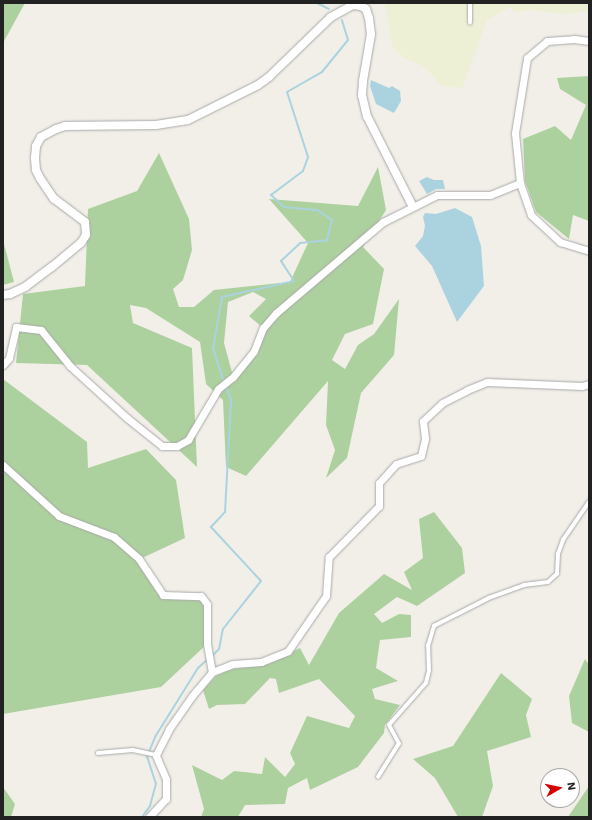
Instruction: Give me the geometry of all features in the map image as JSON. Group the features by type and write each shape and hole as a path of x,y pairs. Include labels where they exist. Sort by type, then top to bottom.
{"street":[{"path":"3,296 25,287 81,243 86,235 87,228 81,218 54,199 36,170 36,146 41,137 65,126 156,125 188,120 258,85 331,17 353,5 361,6 366,9 369,18 371,34 362,81 362,95 367,116 413,207"},
{"path":"589,41 574,40 547,42 527,58 515,133 520,183 531,215 560,242 589,252"},
{"path":"3,365 9,358 16,327 41,330 70,366 127,418 162,446 177,446 188,440 218,389 233,376 254,351 263,328 276,313 383,222 437,195 490,195 520,183"},
{"path":"149,817 166,799 166,779 156,755 169,729 192,696 212,672 233,664 261,662 288,651 326,596 329,557 380,506 379,483 396,464 421,456 425,438 422,421 442,403 467,390 488,382 582,386 589,384"},
{"path":"3,465 59,516 114,537 139,559 163,595 201,596 207,604 207,644 212,672"}],"lane":[{"path":"470,3 470,23"},
{"path":"378,777 399,744 389,724 426,683 429,670 428,646 434,626 496,596 524,585 548,582 557,574 558,554 563,540 589,502"},
{"path":"98,753 133,750 156,755"}],"green space":[{"path":"3,3 25,3 3,43"},
{"path":"385,3 589,3 589,16 585,11 565,14 528,10 515,13 511,7 487,20 462,89 441,85 423,66 404,58 392,47"},
{"path":"589,76 589,221 573,215 569,239 536,212 525,181 523,139 555,126 571,140 586,105 560,89 557,78"},
{"path":"159,153 189,219 192,250 183,280 173,289 179,307 194,307 214,290 290,282 308,243 269,199 358,206 378,167 386,210 363,247 384,269 373,324 345,334 332,360 345,369 358,345 374,334 399,299 394,355 361,393 347,458 326,478 335,450 326,425 328,381 246,476 226,467 223,400 206,384 200,342 146,308 130,305 133,323 192,348 197,467 87,365 16,363 23,294 85,286 88,209 137,191","holes":["253,292 266,299 249,316 263,328 255,351 233,376 224,343 228,302"]},
{"path":"3,240 14,282 3,285"},
{"path":"3,379 87,442 88,468 146,449 176,480 185,538 140,559 163,595 201,596 207,604 207,644 161,687 3,714"},
{"path":"434,512 462,548 465,573 417,606 397,597 374,614 382,623 399,614 411,615 411,637 380,640 376,668 398,681 372,689 375,699 400,705 385,725 384,733 358,767 310,790 307,778 288,788 285,804 245,805 238,817 201,817 204,809 192,765 222,780 234,771 262,774 265,757 285,777 295,764 290,753 307,716 349,728 355,716 319,679 279,693 276,679 270,678 245,704 217,705 209,709 203,690 216,676 231,669 261,666 300,648 309,665 339,613 384,574 412,590 404,572 423,558 419,519"},
{"path":"585,659 589,665 589,732 572,723 569,696"},
{"path":"501,673 532,699 526,715 531,737 487,751 493,786 482,817 458,817 435,778 413,759 453,746"},
{"path":"589,786 589,817 568,817 574,808 580,808 580,799"},
{"path":"3,787 15,804 11,817 3,817"}],"water":[{"path":"371,80 389,88 392,86 400,91 401,101 394,113 376,104 370,86"},
{"path":"427,177 434,180 443,180 445,189 436,189 427,194 419,181"},
{"path":"455,208 472,217 481,246 484,286 457,322 432,266 415,246 423,236 425,226 423,217 425,213 436,214"}],"waterway":[{"path":"317,3 329,9"},
{"path":"224,382 213,349 222,297 294,281 281,261 300,243 327,240 332,220 317,210 284,207 271,195 303,171 308,157 287,92 322,72 348,40 342,20"},
{"path":"212,656 219,649 223,629 261,581 211,527 225,512 231,400 226,386"},
{"path":"142,817 150,806 156,784 147,757 155,737 198,668 208,659"}]}
